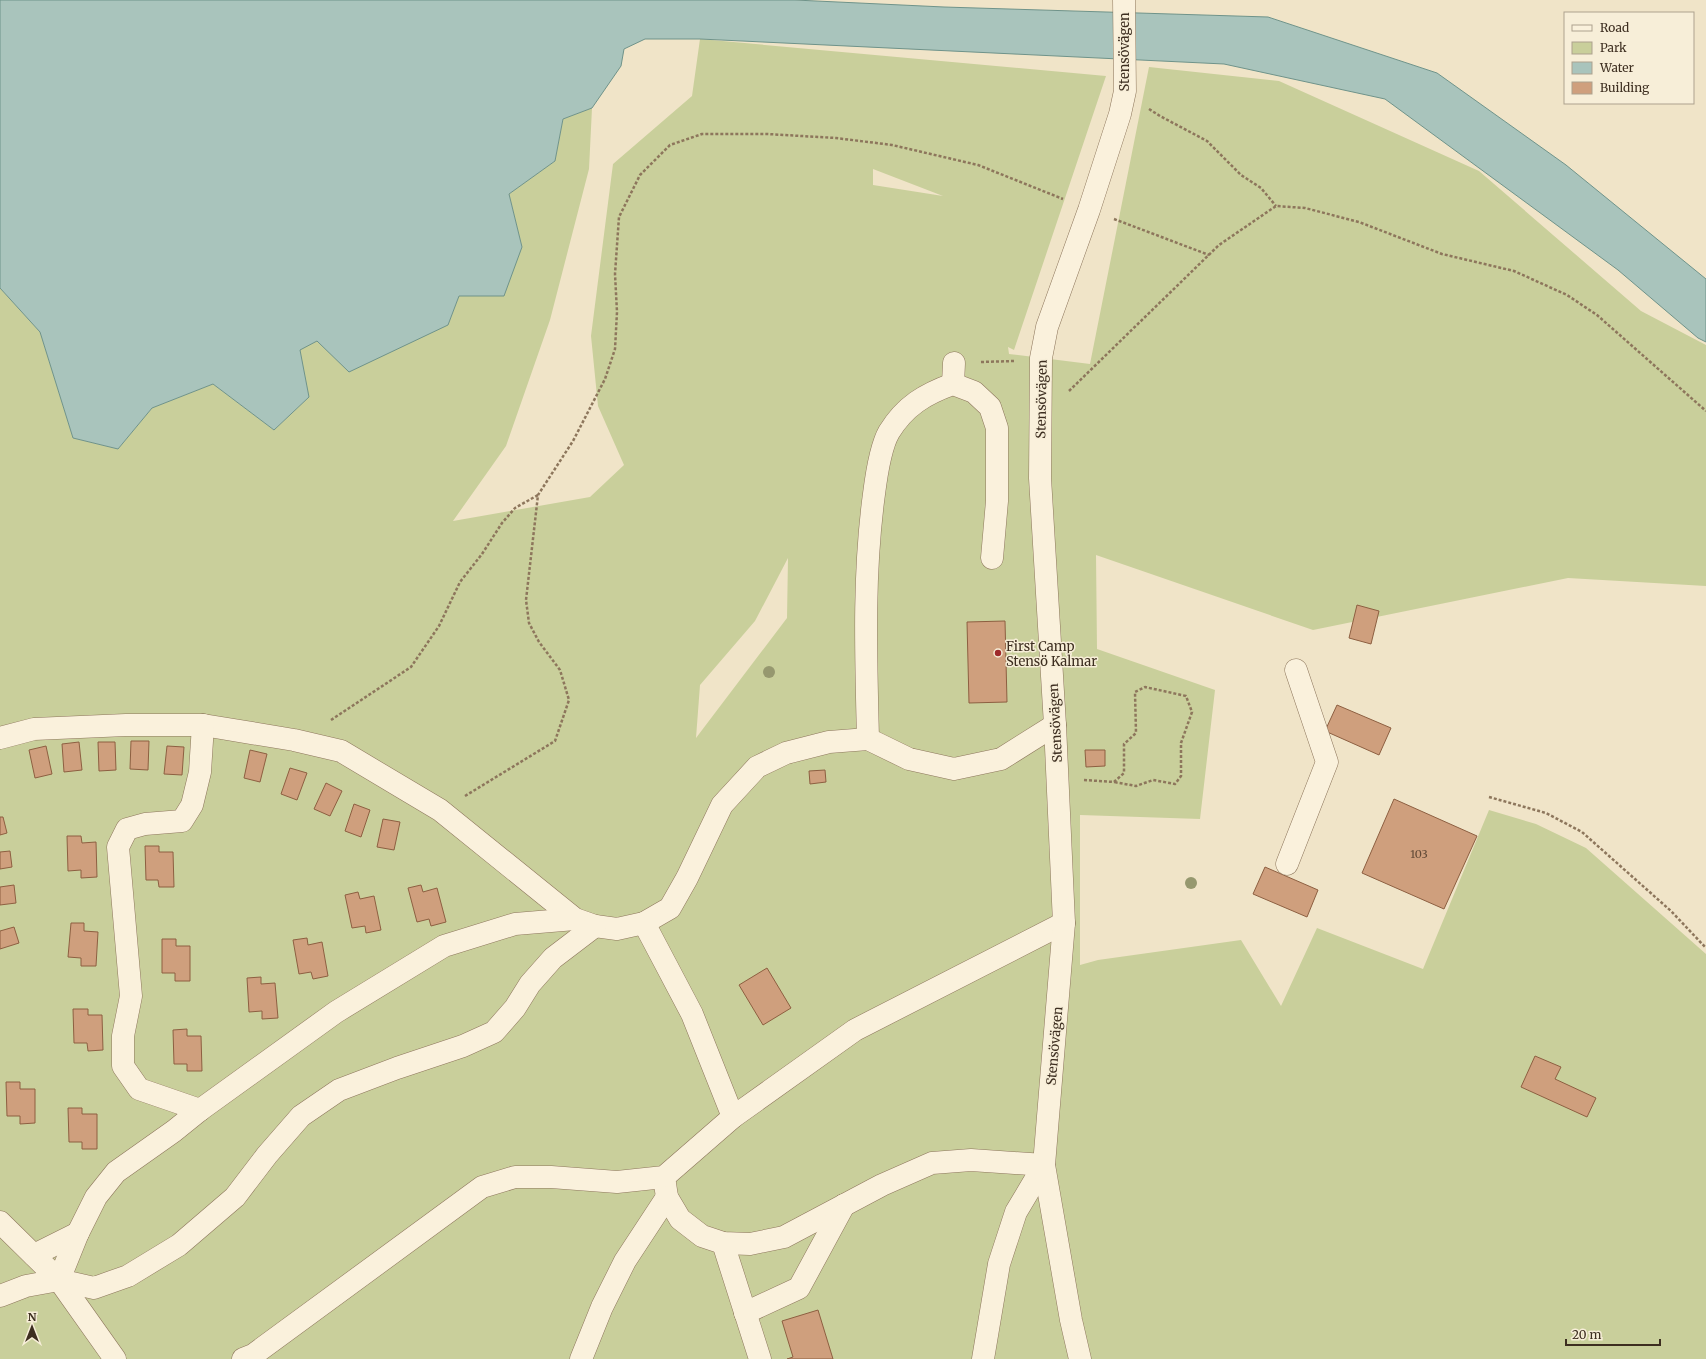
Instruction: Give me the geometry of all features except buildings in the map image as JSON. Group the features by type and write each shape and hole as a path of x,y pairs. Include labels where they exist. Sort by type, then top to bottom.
{"street":[{"name":"Stensövägen","path":"1080,1359 1071,1320 1044,1164 1064,923 1058,779 1040,478 1041,358 1047,327 1089,210 1120,114 1125,91 1124,0"},
{"path":"953,384 954,363"},
{"path":"868,739 867,580 869,532 878,470 888,433 904,412 930,393 953,384 974,392 990,407 996,428 997,501 992,558"},
{"path":"1287,864 1327,762 1296,670"},
{"path":"0,738 34,729 126,725 203,725 294,740 340,751 440,810 575,919 595,926 617,929 644,923 670,908 687,878 722,805 756,767 786,753 829,742 868,739 909,759 954,769 1001,759 1055,725"},
{"path":"200,1110 139,1089 123,1066 123,1036 131,996 118,847 127,829 145,824 182,821 192,805 200,772 203,725"},
{"path":"59,1280 78,1233 96,1197 116,1172 336,1012 444,946 515,924 575,919"},
{"path":"644,923 692,1014 733,1117"},
{"path":"581,1359 602,1307 665,1187 733,1117 855,1030 1064,923"},
{"path":"0,1296 26,1286 59,1280 94,1288 128,1276 179,1244 235,1197 267,1155 301,1116 339,1090 397,1068 463,1046 494,1032 515,1008 530,984 553,958 595,926"},
{"path":"665,1187 680,1219 702,1236 723,1244 750,1244 784,1237 882,1185 932,1164 971,1160 1044,1164 1016,1212 999,1264 983,1359"},
{"path":"243,1359 253,1355 482,1187 515,1177 550,1177 665,1187"},
{"path":"745,1313 799,1288 844,1205"},
{"path":"0,1222 59,1280 115,1359"},
{"path":"34,1255 78,1233"},
{"path":"723,1244 760,1359"}],"path":[{"path":"1125,91 1160,116 1207,141 1240,175 1261,188 1276,206"},
{"path":"440,810 502,775 555,741 569,700 560,670 539,642 529,623 526,600 538,495 576,434 605,379 615,349 617,312 615,274 619,217 640,175 670,145 702,134 767,134 836,138 892,145 978,165 1089,210 1209,255"},
{"path":"1040,419 1220,245 1276,206 1305,208 1359,222 1442,254 1514,271 1567,295 1598,315 1706,411"},
{"path":"954,363 998,362 1041,358"},
{"path":"294,740 332,720 411,667 439,626 460,582 482,554 502,523 515,508 538,495"},
{"path":"1058,779 1114,782 1136,786 1153,780 1175,784 1181,776 1181,743 1192,712 1186,696 1145,686 1135,692 1136,732 1124,744 1124,773 1114,782"},
{"path":"1489,797 1546,813 1582,832 1671,911 1706,948"}],"green space":[{"path":"700,39 1106,76 1014,350 1008,347 1009,354 1090,364 1149,67 1279,81 1479,171 1641,311 1706,345 1706,586 1568,578 1313,630 1096,555 1097,649 1215,690 1200,819 1080,815 1080,965 1098,960 1241,940 1281,1006 1317,928 1423,969 1489,810 1536,824 1586,848 1706,954 1706,1359 0,1359 0,288 40,332 73,438 118,449 152,408 213,384 274,430 309,397 299,350 317,341 448,325 459,296 522,247 509,194 555,161 563,119 592,108 589,169 550,320 506,446 453,521 590,497 624,465 598,406 591,336 613,164 692,96","holes":["873,169 943,196 873,185","788,558 787,618 696,738 700,685 755,621"]}],"water":[{"path":"0,0 795,0 944,7 1268,17 1437,73 1566,165 1706,279 1706,342 1698,338 1618,270 1385,99 1224,64 700,39 645,39 624,49 621,66 592,108 563,119 555,161 509,194 522,247 504,296 459,296 448,325 349,372 317,341 300,350 309,397 274,430 213,384 152,408 118,449 73,438 40,332 0,288"}],"place":[{"name":"First Camp Stensö Kalmar","path":"998,653"}]}
